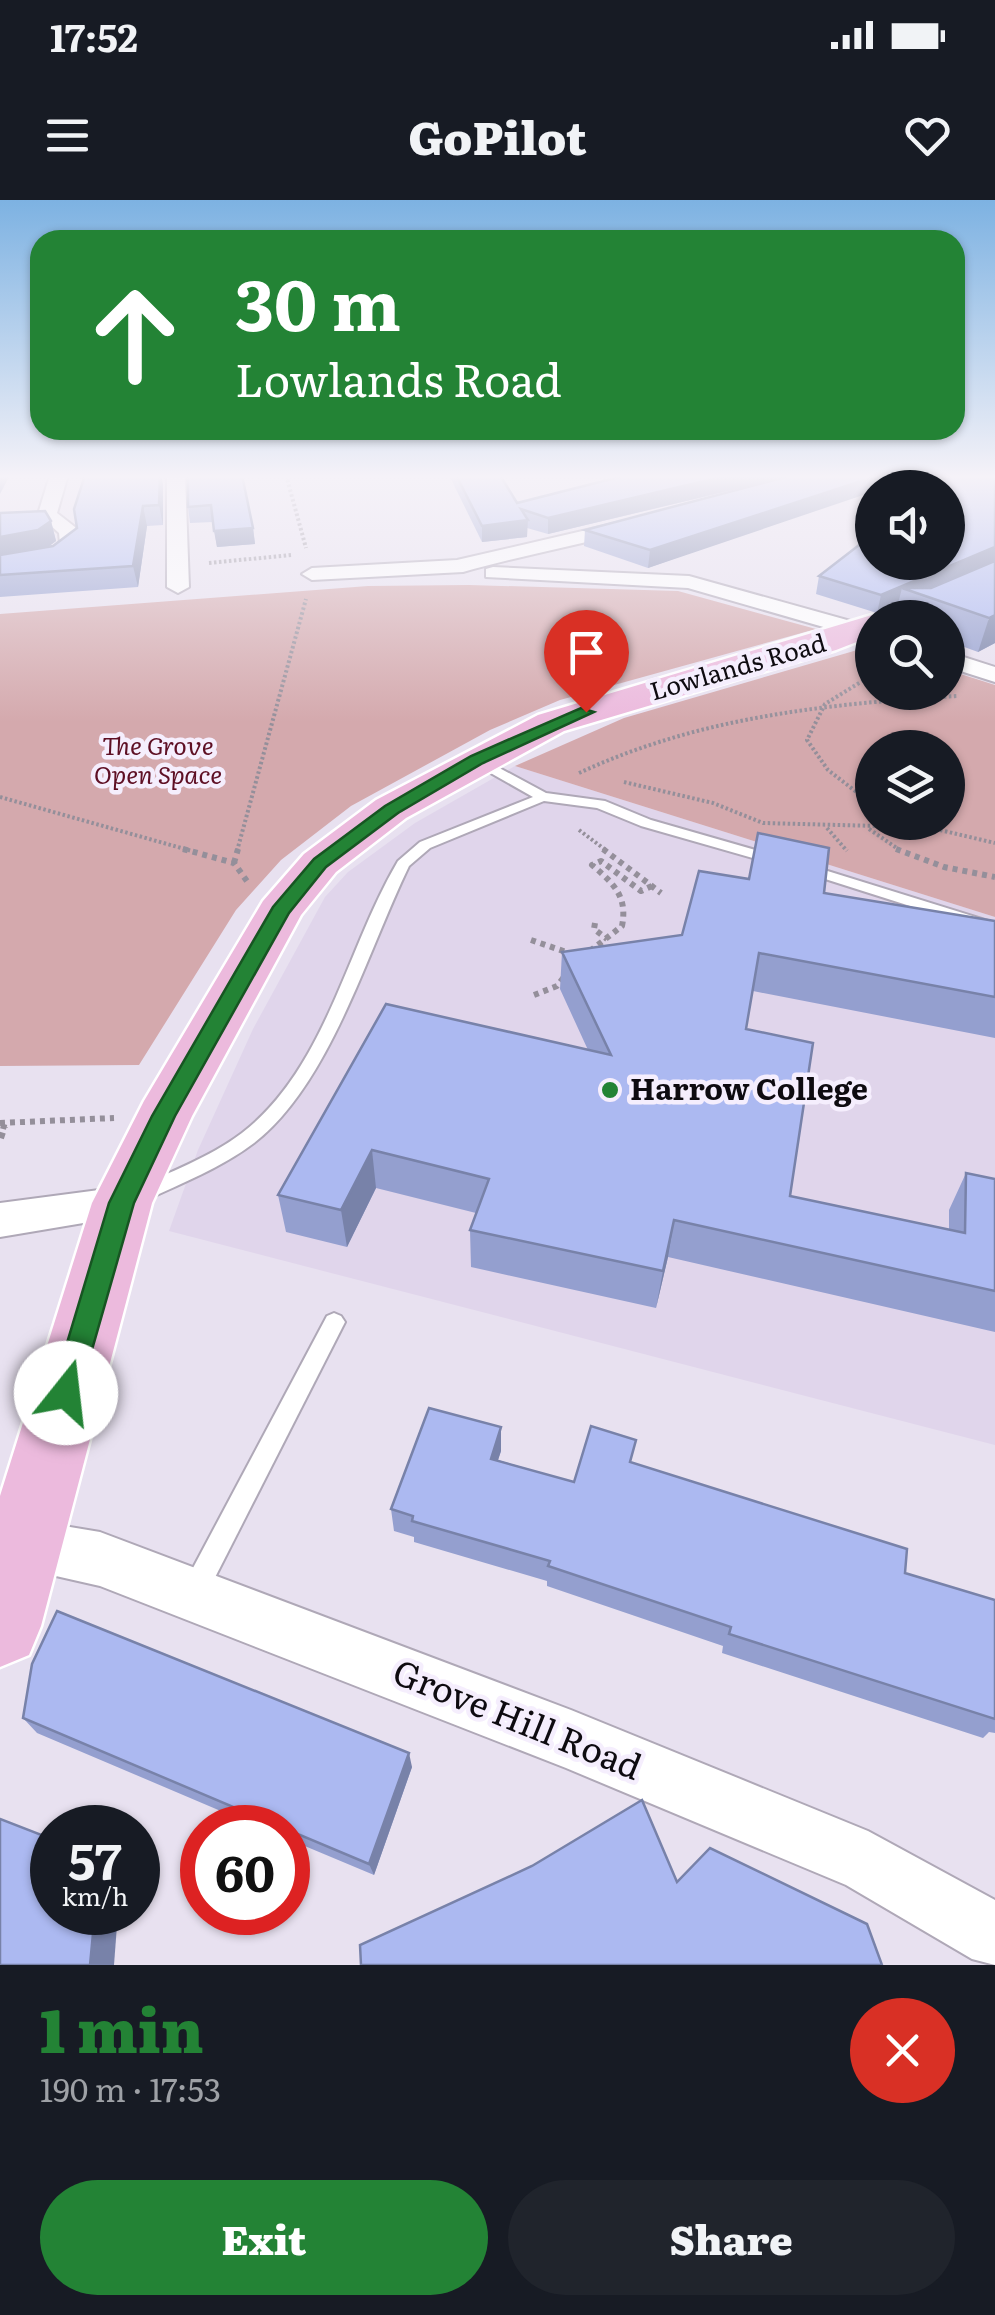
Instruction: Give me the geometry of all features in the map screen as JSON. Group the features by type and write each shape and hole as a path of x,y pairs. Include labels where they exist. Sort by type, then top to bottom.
{"main road":[{"name":"Lowlands Road","path":"0,1626 122,1203 164,1116 280,911 320,863 392,809 551,724 855,632"}],"street":[{"path":"0,567 53,557"},
{"path":"178,557 178,587"},
{"path":"463,566 469,560 488,557"},
{"path":"310,563 463,566 481,572 688,582 855,618"},
{"path":"965,664 995,674"},
{"path":"0,1220 122,1203"},
{"name":"Grove Hill Road","path":"22,1545 100,1559 571,1740 850,1856 995,1936"}],"lane":[{"path":"487,755 551,797 600,804 646,823 995,928"},
{"path":"122,1203 230,1151 263,1126 299,1078 402,864 425,845 551,797"},
{"path":"194,1593 334,1322"}],"path":[{"path":"234,863 308,557"},
{"path":"178,566 310,563"},
{"path":"855,686 826,704 807,740 828,770 855,791"},
{"path":"579,774 611,756 672,737 826,704 970,695"},
{"path":"487,755 597,777"},
{"path":"615,780 698,798 763,822 855,827"},
{"path":"0,797 234,863 256,894"},
{"path":"551,797 566,821 661,893"},
{"path":"965,837 995,843"},
{"path":"881,840 890,848 930,864 995,877"},
{"path":"530,940 580,958 622,926 626,900 622,891 592,865 602,861 642,891 652,886"},
{"path":"595,922 594,929 607,939"},
{"path":"534,995 557,986 569,972"},
{"path":"0,1138 2,1122 164,1116"}],"shaded area":[{"name":"Harrow College","path":"515,766 995,917 995,1445 169,1231 198,1150 253,1029 325,897 348,872 415,823"}],"green space":[{"name":"The Grove Open Space","path":"368,586 678,591 816,629 560,700 490,730 351,806 281,860 236,910 139,1065 0,1066 0,614"},
{"path":"855,651 855,710 965,710 965,675 995,685 995,917 515,766 624,718"}],"building":[{"path":"0,557 134,557 133,566 0,575"},
{"path":"843,557 855,557 855,580 917,580 881,595 819,576"},
{"path":"995,561 995,615 989,618 965,610 965,600 937,600 902,588 931,588 950,580 965,580 965,574"},
{"path":"758,833 829,848 824,893 995,921 995,997 759,953 746,1029 813,1043 790,1196 965,1233 966,1173 995,1179 995,1291 674,1220 663,1271 470,1230 489,1179 372,1150 341,1210 278,1195 386,1004 611,1055 562,952 682,935 699,871 749,879"},
{"path":"429,1408 501,1427 491,1459 574,1482 591,1426 636,1440 630,1462 907,1549 905,1573 995,1600 995,1719 729,1634 731,1627 548,1566 550,1561 412,1521 413,1516 391,1509"},
{"path":"57,1611 409,1753 369,1864 310,1839 310,1805 229,1805 23,1718 32,1664"},
{"path":"642,1800 677,1882 710,1848 867,1924 882,1965 361,1965 360,1945 532,1866"},
{"path":"0,1819 30,1831 30,1935 93,1935 90,1965 0,1965"}],"place":[{"name":"Harrow College","path":"610,1090"}],"route":[{"path":"66,1393 122,1203 164,1116 280,911 320,863 392,809 477,760 551,724 586,712"}]}
